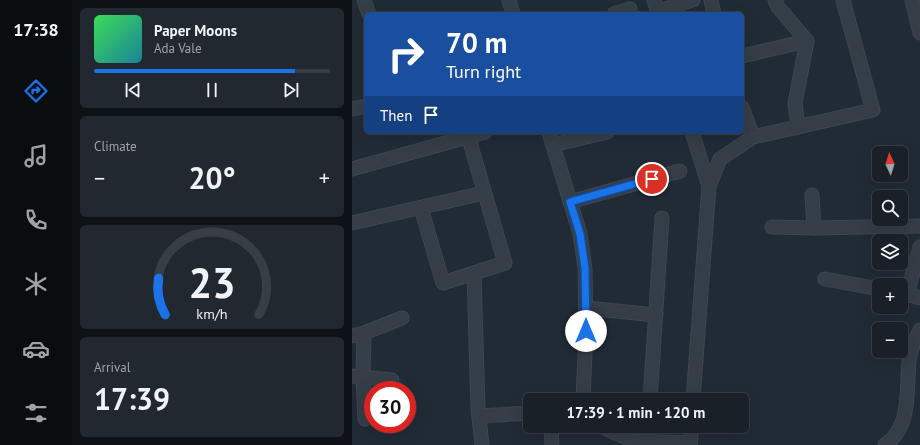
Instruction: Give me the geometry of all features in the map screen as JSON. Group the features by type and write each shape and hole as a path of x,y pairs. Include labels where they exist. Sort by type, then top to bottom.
{"street":[{"path":"364,0 368,12"},
{"path":"509,0 512,12"},
{"path":"656,9 693,0"},
{"path":"711,0 714,12"},
{"path":"775,0 778,7 807,41"},
{"path":"694,393 709,186 720,159 753,137 873,110 842,0"},
{"path":"915,7 920,32"},
{"path":"620,12 630,9"},
{"path":"744,56 807,41"},
{"path":"798,127 795,103 807,41"},
{"path":"352,109 364,106"},
{"path":"744,112 753,137"},
{"path":"352,169 467,134 505,263 443,283 421,208"},
{"path":"550,134 580,234 585,268 586,308 583,393"},
{"path":"553,146 599,134"},
{"path":"693,134 709,186"},
{"path":"570,202 680,171"},
{"path":"352,223 484,193"},
{"path":"812,195 814,228"},
{"path":"650,393 662,218"},
{"path":"772,227 814,228 920,226"},
{"path":"908,282 920,247"},
{"path":"474,274 479,416 482,445"},
{"path":"825,279 872,288"},
{"path":"908,294 920,298"},
{"path":"586,308 656,315"},
{"path":"364,414 357,376 358,335 402,318"},
{"path":"885,445 897,434 902,424 906,408 909,360 914,342 920,330"},
{"path":"357,376 392,380"},
{"path":"479,416 523,413"},
{"path":"551,433 552,445"},
{"path":"611,433 624,441 690,444 691,433"},
{"path":"648,442 649,433"}],"route":[{"path":"586,331 585,268 580,234 570,202 652,179"}]}
